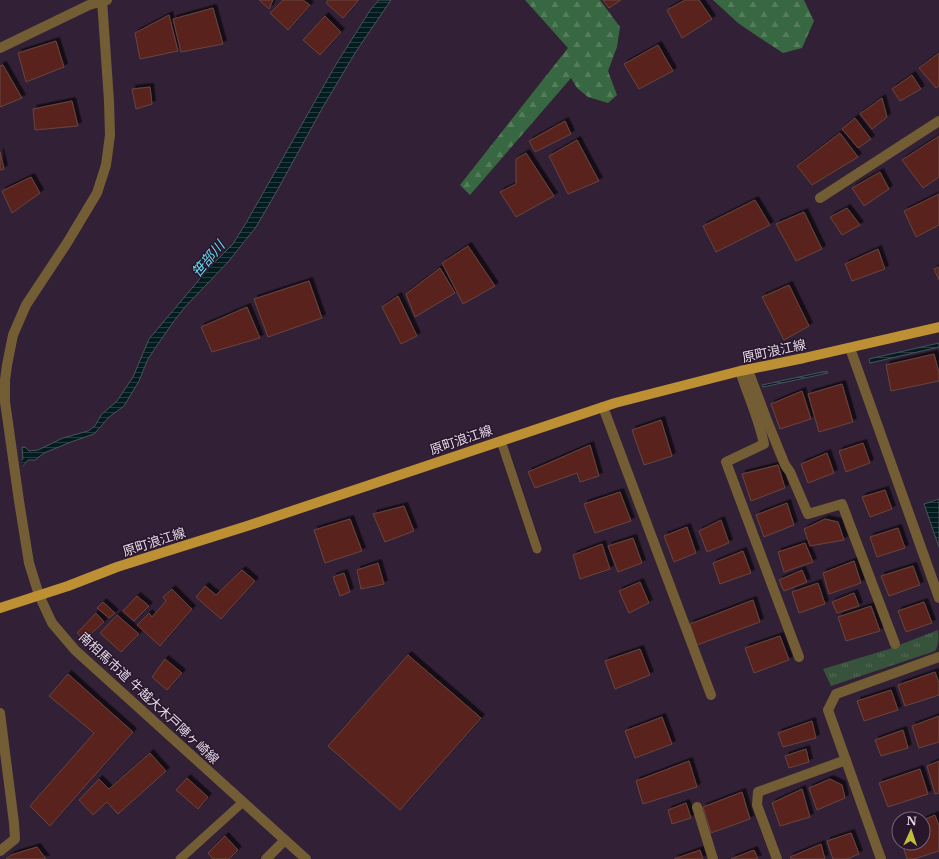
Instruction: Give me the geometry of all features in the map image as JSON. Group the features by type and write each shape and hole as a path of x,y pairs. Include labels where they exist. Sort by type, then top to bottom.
{"main road":[{"name":"原町浪江線","path":"0,608 68,586 180,546 254,524 603,407 744,370 850,348 939,327"}],"street":[{"path":"0,48 89,5 104,0"},
{"name":"南相馬市道 牛越大木戸陣ヶ崎線","path":"104,0 110,135 106,165 97,193 18,320 9,350 6,372 5,402 29,563 39,595 52,623 75,650 306,859"},
{"path":"820,198 939,121"},
{"path":"850,348 939,598"},
{"path":"744,370 808,514 842,504 895,644"},
{"path":"744,370 762,430 764,444 726,462 799,657"},
{"path":"603,407 711,695"},
{"path":"881,859 828,710 836,694 939,657"},
{"path":"0,714 15,832 15,839 0,851"},
{"path":"776,859 757,805 758,792 846,760"},
{"path":"697,808 713,859"},
{"path":"266,859 285,840"}],"lane":[{"path":"501,441 537,549"},
{"path":"180,859 243,802"}],"green space":[{"path":"525,0 600,0 620,27 617,47 608,71 617,95 608,103 588,97 577,88 571,78 470,195 460,185 568,48"},
{"path":"713,0 804,0 814,21 802,48 783,53 738,23"},
{"path":"938,630 939,636 935,651 831,686 823,669 889,649"}],"shaded area":[{"path":"379,0 391,0 355,53 256,227 228,262 185,307 174,321 148,359 139,381 124,406 109,417 94,434 44,453 35,460 28,460 22,467 16,466 23,459 22,447 25,447 29,451 38,450 63,438 88,431 95,426 101,415 117,401 133,377 149,339 209,268 233,244 335,66 371,9"},
{"path":"939,343 939,347 870,363 869,359"},
{"path":"827,371 828,373 763,387 762,385"},
{"path":"939,499 939,547 924,504"}],"pier":[{"path":"21,452 23,470 11,482 0,487 0,472 5,471 15,465 21,458"}],"building":[{"path":"259,0 273,0 269,9"},
{"path":"283,0 303,0 310,5 288,30 270,13"},
{"path":"328,0 359,0 343,18 326,3"},
{"path":"603,0 621,0 609,8"},
{"path":"685,0 699,0 712,19 682,38 667,10"},
{"path":"213,8 223,44 181,52 173,19"},
{"path":"169,15 178,51 140,59 135,33"},
{"path":"325,16 341,32 320,55 303,40"},
{"path":"56,41 64,67 26,82 18,53"},
{"path":"658,45 673,71 639,89 624,64"},
{"path":"939,53 939,86 936,88 919,68"},
{"path":"3,65 22,98 0,107 0,66"},
{"path":"912,75 921,89 900,101 892,89"},
{"path":"150,87 152,104 136,109 132,89"},
{"path":"882,98 887,117 872,129 860,114"},
{"path":"72,101 78,126 35,130 33,109"},
{"path":"855,118 871,139 858,148 842,129"},
{"path":"565,121 571,134 535,152 529,141"},
{"path":"840,133 858,157 812,185 797,166"},
{"path":"939,136 939,177 923,188 902,160"},
{"path":"577,140 599,181 568,194 549,156"},
{"path":"0,152 4,169 0,170"},
{"path":"526,153 554,196 516,217 500,192 516,184 516,159"},
{"path":"880,172 889,189 864,206 852,188"},
{"path":"31,177 40,193 12,213 2,191"},
{"path":"939,194 939,225 916,237 904,211"},
{"path":"755,200 770,225 716,252 703,226"},
{"path":"847,208 860,225 842,235 830,217"},
{"path":"804,212 822,249 796,261 776,224"},
{"path":"468,246 495,286 463,304 442,263"},
{"path":"878,249 885,269 852,281 845,264"},
{"path":"939,267 939,280 934,269"},
{"path":"440,268 455,293 415,317 406,294"},
{"path":"309,281 322,318 268,337 254,299"},
{"path":"789,285 809,326 784,340 762,297"},
{"path":"398,296 417,336 401,344 382,307"},
{"path":"247,307 260,338 212,352 201,327"},
{"path":"934,354 939,373 939,381 891,391 886,365"},
{"path":"842,384 853,422 819,432 808,394"},
{"path":"802,391 811,419 780,429 771,404"},
{"path":"661,420 672,456 644,465 632,430"},
{"path":"863,443 870,463 846,472 839,451"},
{"path":"590,445 599,476 580,482 577,473 535,488 528,472"},
{"path":"827,453 834,473 808,483 801,464"},
{"path":"778,465 785,488 751,501 742,474"},
{"path":"885,490 892,509 870,517 862,497"},
{"path":"620,492 631,521 595,533 584,504"},
{"path":"787,503 794,525 764,537 756,515"},
{"path":"404,506 414,531 385,542 373,514"},
{"path":"350,519 362,551 325,563 314,530"},
{"path":"825,519 838,522 844,540 810,546 804,529"},
{"path":"721,520 729,543 707,552 699,531"},
{"path":"687,527 696,553 674,562 664,536"},
{"path":"898,528 905,548 877,557 870,537"},
{"path":"633,538 642,563 618,572 608,546"},
{"path":"805,543 813,562 784,572 778,552"},
{"path":"602,544 610,569 580,579 573,555"},
{"path":"743,551 751,573 720,584 713,563"},
{"path":"854,561 861,583 829,594 823,573"},
{"path":"378,563 384,584 361,589 357,570"},
{"path":"913,566 920,585 889,596 881,576"},
{"path":"242,570 255,581 221,619 196,597 205,586 216,595"},
{"path":"802,570 807,582 784,591 779,580"},
{"path":"344,573 350,592 340,596 333,577"},
{"path":"640,582 649,603 629,613 619,591"},
{"path":"818,583 825,604 799,613 792,592"},
{"path":"172,589 192,609 160,646 137,625 149,613 152,617 166,601 163,597"},
{"path":"854,593 859,606 837,613 832,602"},
{"path":"137,596 149,606 134,621 123,611"},
{"path":"753,600 760,622 697,645 690,624"},
{"path":"103,602 115,613 109,618 97,608"},
{"path":"924,602 932,623 906,632 898,611"},
{"path":"871,606 880,631 846,641 838,617"},
{"path":"96,613 104,622 84,640 77,633"},
{"path":"117,615 139,634 121,652 100,633"},
{"path":"780,636 789,660 754,673 745,648"},
{"path":"640,649 650,675 615,689 605,661"},
{"path":"408,655 481,718 400,810 328,746"},
{"path":"165,659 182,673 167,690 152,677"},
{"path":"935,672 939,683 939,695 905,706 898,685"},
{"path":"68,674 133,732 50,826 30,806 94,733 49,696"},
{"path":"891,690 898,710 864,721 857,701"},
{"path":"939,716 939,742 919,748 912,726"},
{"path":"662,717 672,744 635,758 625,731"},
{"path":"812,721 816,738 783,747 778,733"},
{"path":"903,730 908,748 881,756 875,740"},
{"path":"806,749 809,762 789,768 785,756"},
{"path":"150,753 166,771 118,814 107,802 93,815 79,800 99,779 109,789"},
{"path":"689,761 697,787 643,804 636,781"},
{"path":"939,761 939,793 935,794 927,766"},
{"path":"920,769 928,794 888,807 879,783"},
{"path":"187,778 208,797 198,809 176,790"},
{"path":"830,779 842,785 845,798 817,810 809,788"},
{"path":"802,789 810,817 780,826 772,803"},
{"path":"742,792 750,819 711,833 703,807"},
{"path":"686,803 691,818 672,824 668,810"},
{"path":"935,815 939,826 939,851 914,859 907,859 904,851 931,851 931,817"},
{"path":"851,833 859,854 847,859 833,859 827,841"},
{"path":"225,836 238,850 229,859 213,859 208,853"},
{"path":"821,844 825,859 791,859 790,857"},
{"path":"37,847 46,859 6,859 11,855"},
{"path":"700,850 703,859 674,859"},
{"path":"754,850 758,859 731,859"}],"water label":[{"name":"笹部川","path":"208,259"}]}
